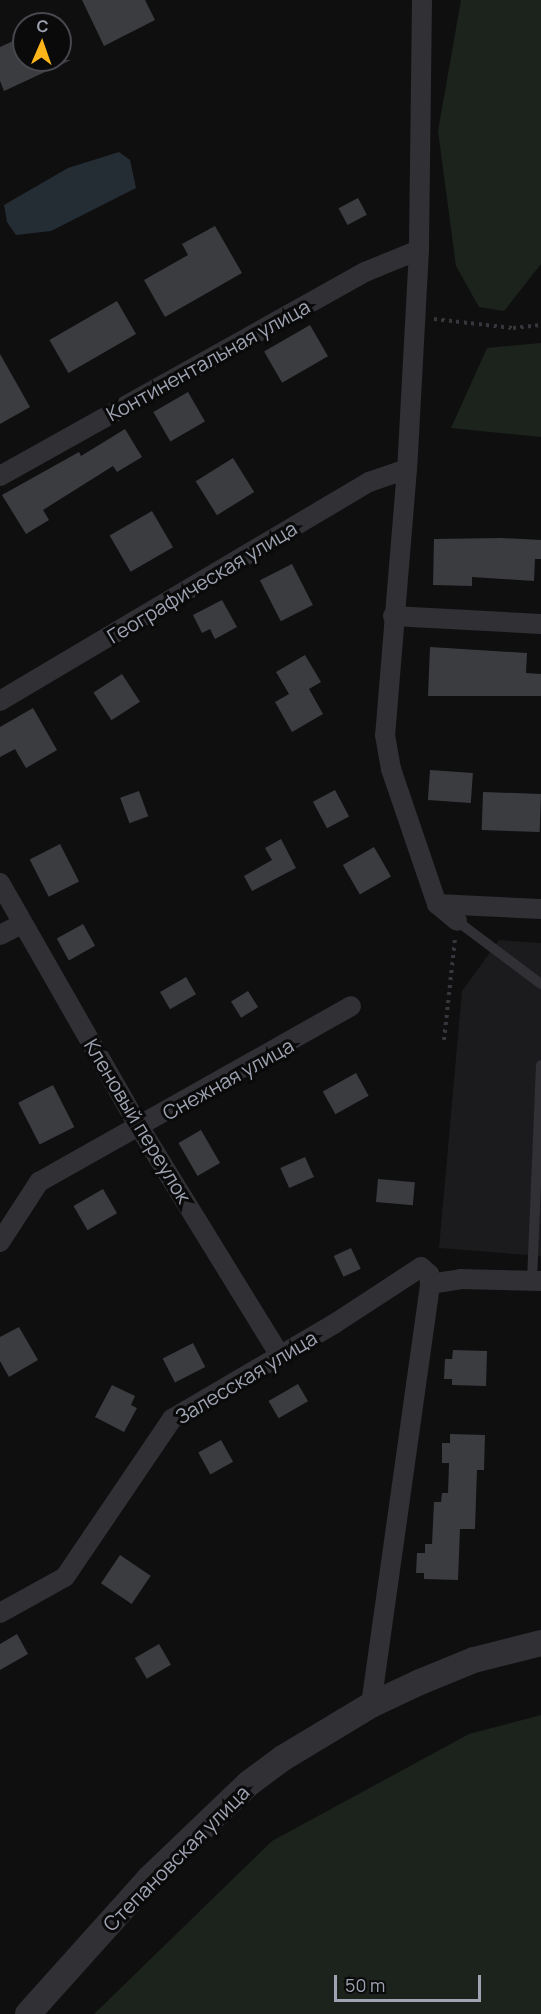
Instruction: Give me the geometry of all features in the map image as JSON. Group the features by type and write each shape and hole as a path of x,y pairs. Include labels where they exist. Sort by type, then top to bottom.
{"street":[{"path":"422,0 419,250 407,469 393,616 385,735 391,769 437,904 457,921"},
{"name":"Континентальная улица","path":"0,476 365,272 419,250"},
{"name":"Географическая улица","path":"0,701 369,482 407,469"},
{"path":"393,616 541,624"},
{"name":"Кленовый переулок","path":"0,883 140,1128 280,1356"},
{"path":"437,904 541,909"},
{"path":"0,935 22,924"},
{"name":"Снежная улица","path":"0,1242 39,1182 140,1128 351,1006"},
{"path":"371,1705 426,1276 536,1281"},
{"name":"Залесская улица","path":"0,1613 65,1577 172,1419 280,1356 426,1276"},
{"name":"Степановская улица","path":"28,2014 150,1878 248,1784 283,1758 371,1705 474,1660 541,1643"}],"lane":[{"path":"457,921 541,984"},
{"path":"536,1281 541,1065"}],"path":[{"path":"415,317 513,328 541,325"},
{"path":"444,1040 457,921"}],"shaded area":[{"path":"461,0 541,0 541,264 504,311 479,307 456,266 438,131"},
{"path":"119,152 130,160 136,188 51,231 16,235 7,222 4,205 68,168"},
{"path":"541,343 541,437 451,428 487,348"},
{"path":"499,940 541,943 541,1256 439,1248 462,991"},
{"path":"541,1715 541,2014 94,2014 272,1841 469,1734"}],"building":[{"path":"82,0 145,0 155,20 104,46"},
{"path":"12,42 12,72 45,72 4,91 0,81 0,47"},
{"path":"358,198 367,215 347,225 339,208"},
{"path":"215,226 242,273 165,317 144,280 188,255 182,244"},
{"path":"117,301 136,334 68,373 49,340"},
{"path":"310,325 328,356 282,383 264,352"},
{"path":"0,354 30,407 0,424"},
{"path":"188,392 205,421 170,441 153,412"},
{"path":"125,429 142,457 117,472 113,466 43,510 49,520 26,534 2,495 79,452 81,456"},
{"path":"233,458 254,492 217,515 196,481"},
{"path":"152,511 173,547 131,572 110,536"},
{"path":"434,539 541,540 541,559 535,559 534,581 472,577 472,586 433,585"},
{"path":"292,564 313,605 281,621 260,580"},
{"path":"222,600 237,627 215,639 210,629 202,633 193,615"},
{"path":"430,647 527,653 526,673 541,674 541,696 428,696"},
{"path":"305,655 321,682 309,689 323,714 292,732 275,702 289,694 276,672"},
{"path":"122,674 140,702 111,720 93,693"},
{"path":"33,708 57,750 26,768 15,749 0,757 0,727"},
{"path":"430,770 473,773 471,803 428,800"},
{"path":"335,790 349,816 327,828 313,802"},
{"path":"139,791 148,816 129,823 120,798"},
{"path":"483,792 541,794 540,832 482,830"},
{"path":"281,839 296,868 252,891 244,876 272,860 265,848"},
{"path":"60,844 79,881 49,897 30,859"},
{"path":"374,847 391,876 360,894 343,865"},
{"path":"83,924 95,946 69,960 57,939"},
{"path":"186,977 196,994 170,1009 160,992"},
{"path":"248,991 258,1007 241,1018 231,1002"},
{"path":"356,1073 369,1096 335,1114 323,1091"},
{"path":"53,1085 74,1127 40,1145 18,1103"},
{"path":"201,1130 220,1163 197,1176 178,1143"},
{"path":"305,1157 314,1177 289,1188 280,1168"},
{"path":"378,1179 415,1182 413,1205 376,1202"},
{"path":"103,1189 117,1213 88,1230 74,1206"},
{"path":"351,1248 361,1269 344,1277 334,1256"},
{"path":"19,1327 38,1360 9,1377 0,1361 0,1337"},
{"path":"193,1343 205,1367 175,1382 163,1358"},
{"path":"453,1350 487,1351 486,1386 452,1385 452,1379 444,1379 445,1359 452,1359"},
{"path":"298,1384 308,1401 279,1418 269,1401"},
{"path":"112,1385 135,1396 131,1405 137,1408 124,1432 95,1417"},
{"path":"450,1434 485,1435 484,1470 477,1470 475,1529 460,1529 458,1580 424,1579 424,1573 416,1573 417,1553 425,1553 425,1544 432,1544 434,1502 441,1502 442,1493 448,1493 449,1463 442,1463 442,1443 450,1443"},
{"path":"221,1440 233,1462 210,1474 198,1453"},
{"path":"120,1555 151,1576 132,1604 101,1583"},
{"path":"17,1634 28,1654 0,1670 0,1644"},
{"path":"159,1644 171,1665 147,1679 135,1658"}]}
